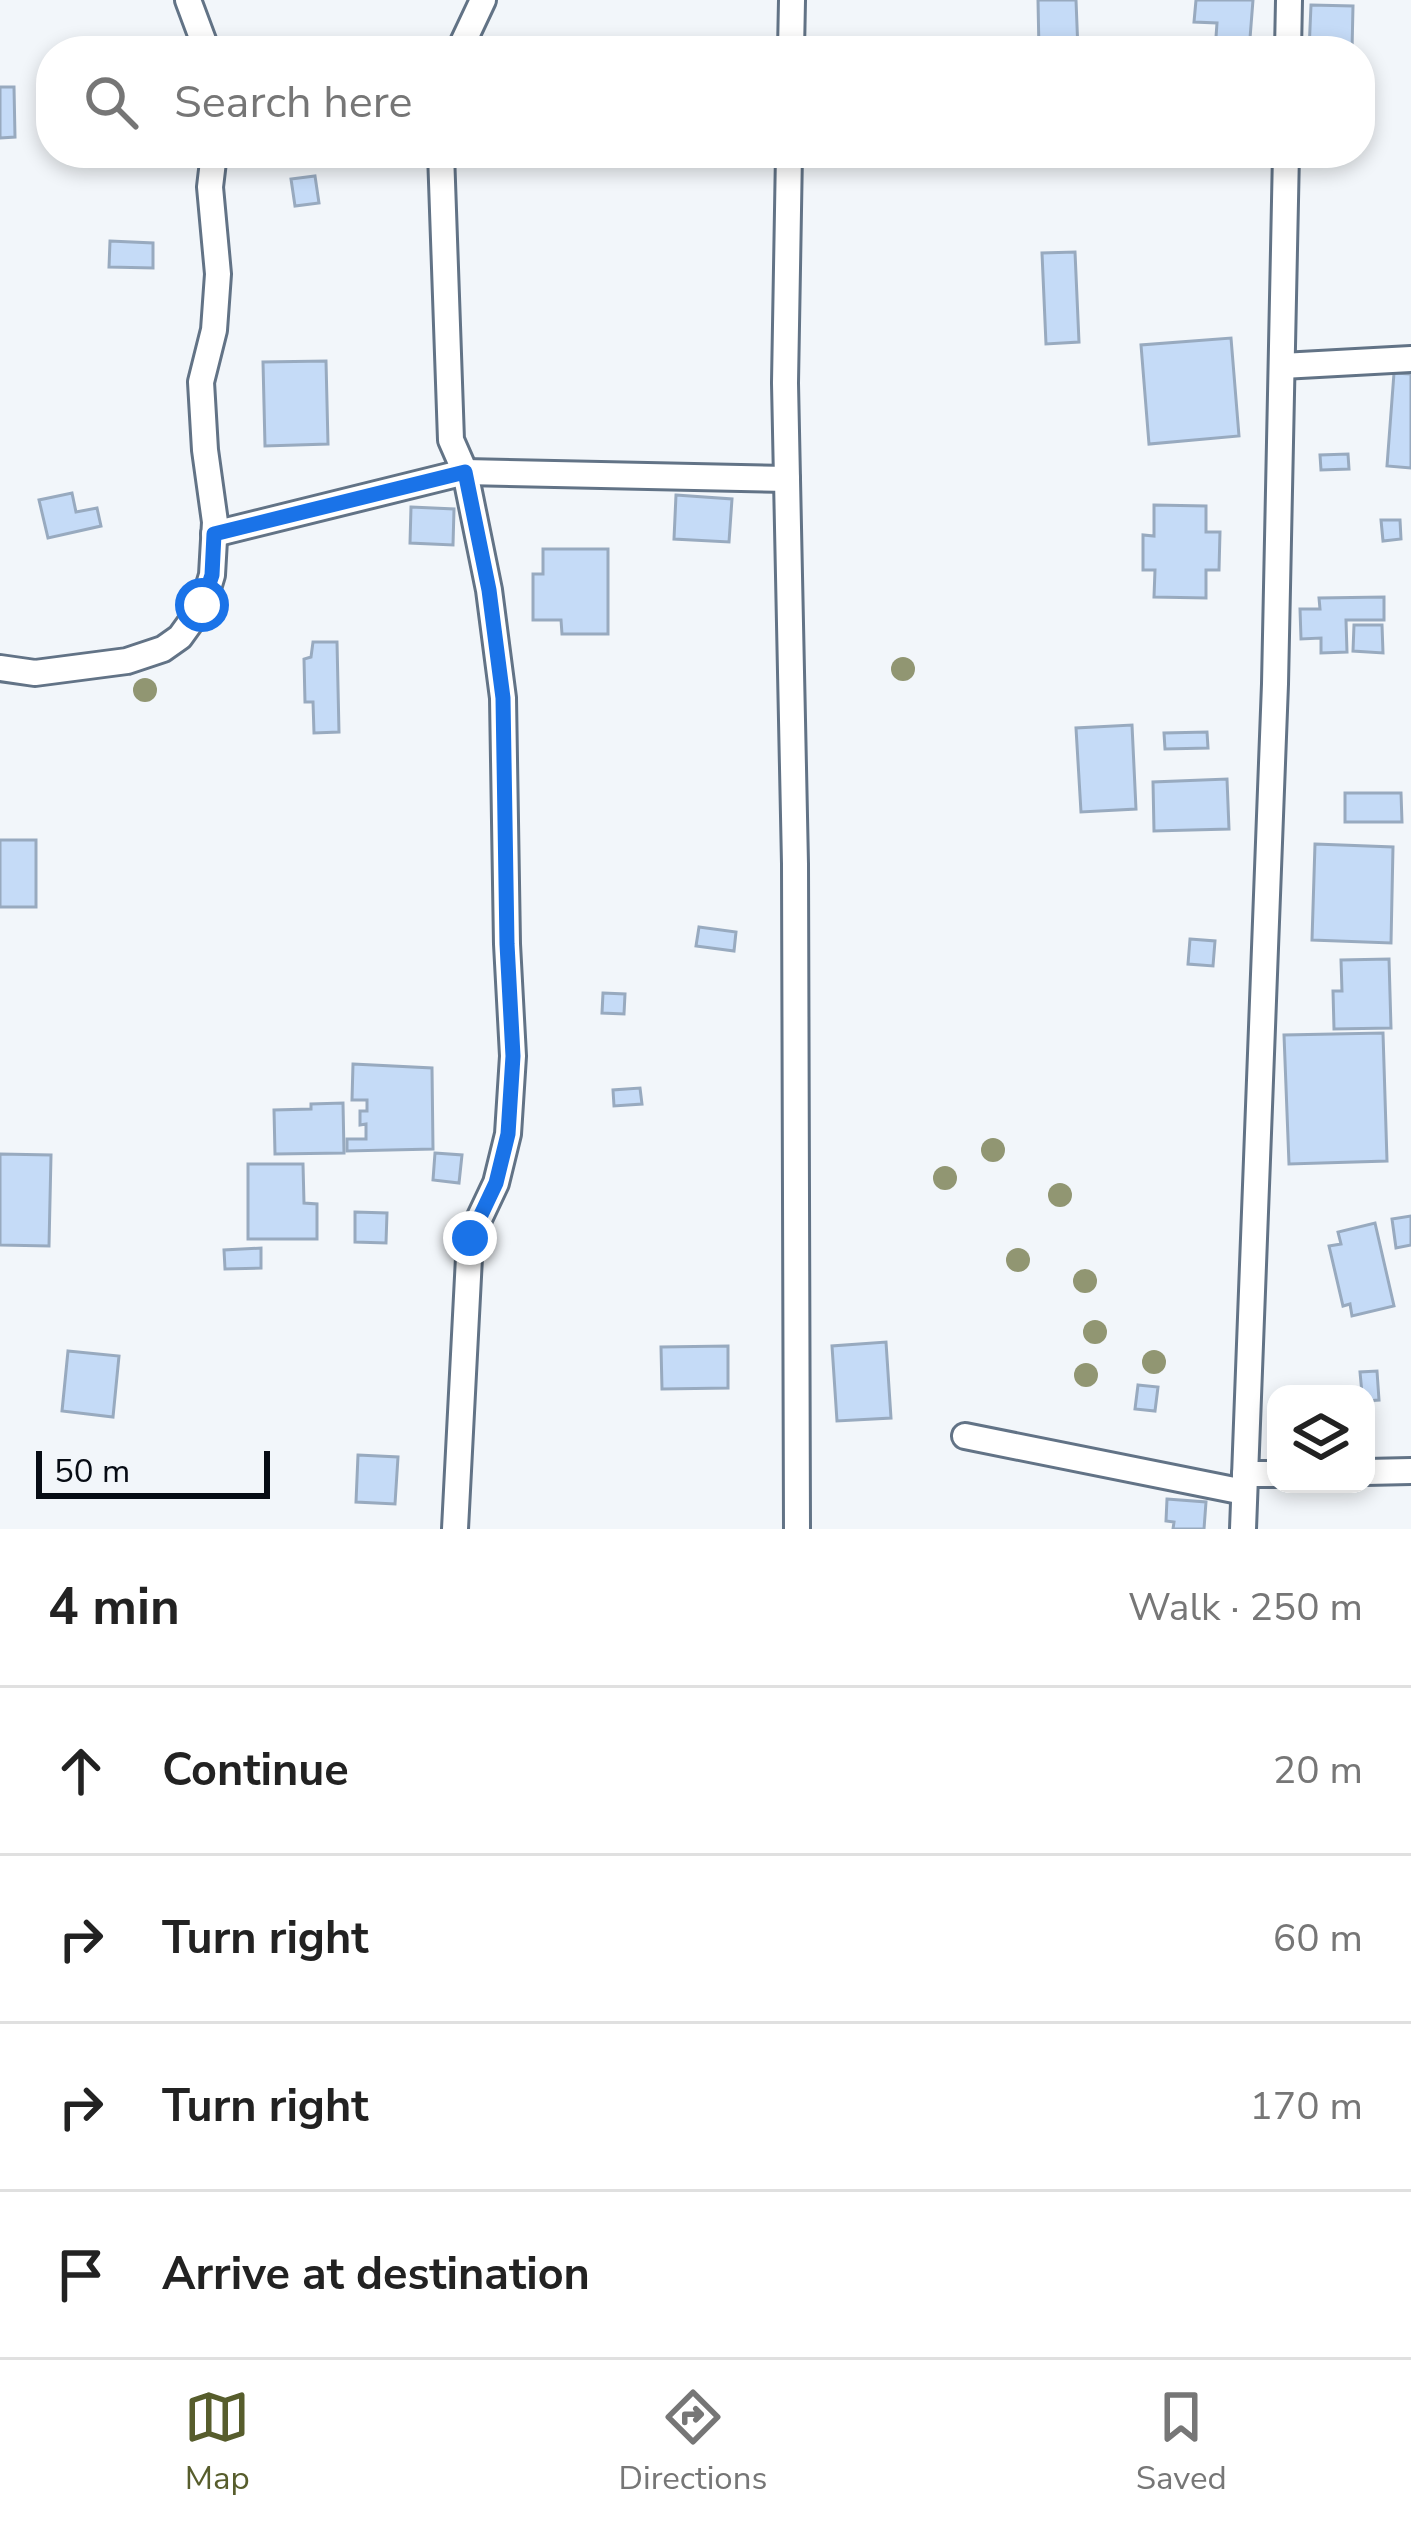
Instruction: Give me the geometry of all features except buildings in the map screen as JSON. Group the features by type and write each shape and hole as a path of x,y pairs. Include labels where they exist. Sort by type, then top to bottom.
{"street":[{"path":"188,0 202,36"},
{"path":"466,36 483,0"},
{"path":"791,0 791,36"},
{"path":"1288,36 1289,0"},
{"path":"0,668 35,673 127,662 163,649 180,637 202,605 212,575 214,534 201,382 214,330 218,274 212,168"},
{"path":"442,168 451,440 465,472 489,590 503,698 513,1056 508,1134 496,1183 470,1238 454,1529"},
{"path":"789,168 785,383 796,888 797,1529"},
{"path":"1243,1529 1276,684 1286,168"},
{"path":"1282,366 1411,359"},
{"path":"214,534 465,472 788,479"},
{"path":"965,1436 1245,1483 1267,1477"},
{"path":"1375,1472 1411,1471"}],"route":[{"path":"202,605 212,575 214,534 465,472 489,590 503,698 513,1056 508,1134 496,1183 470,1238"}]}
